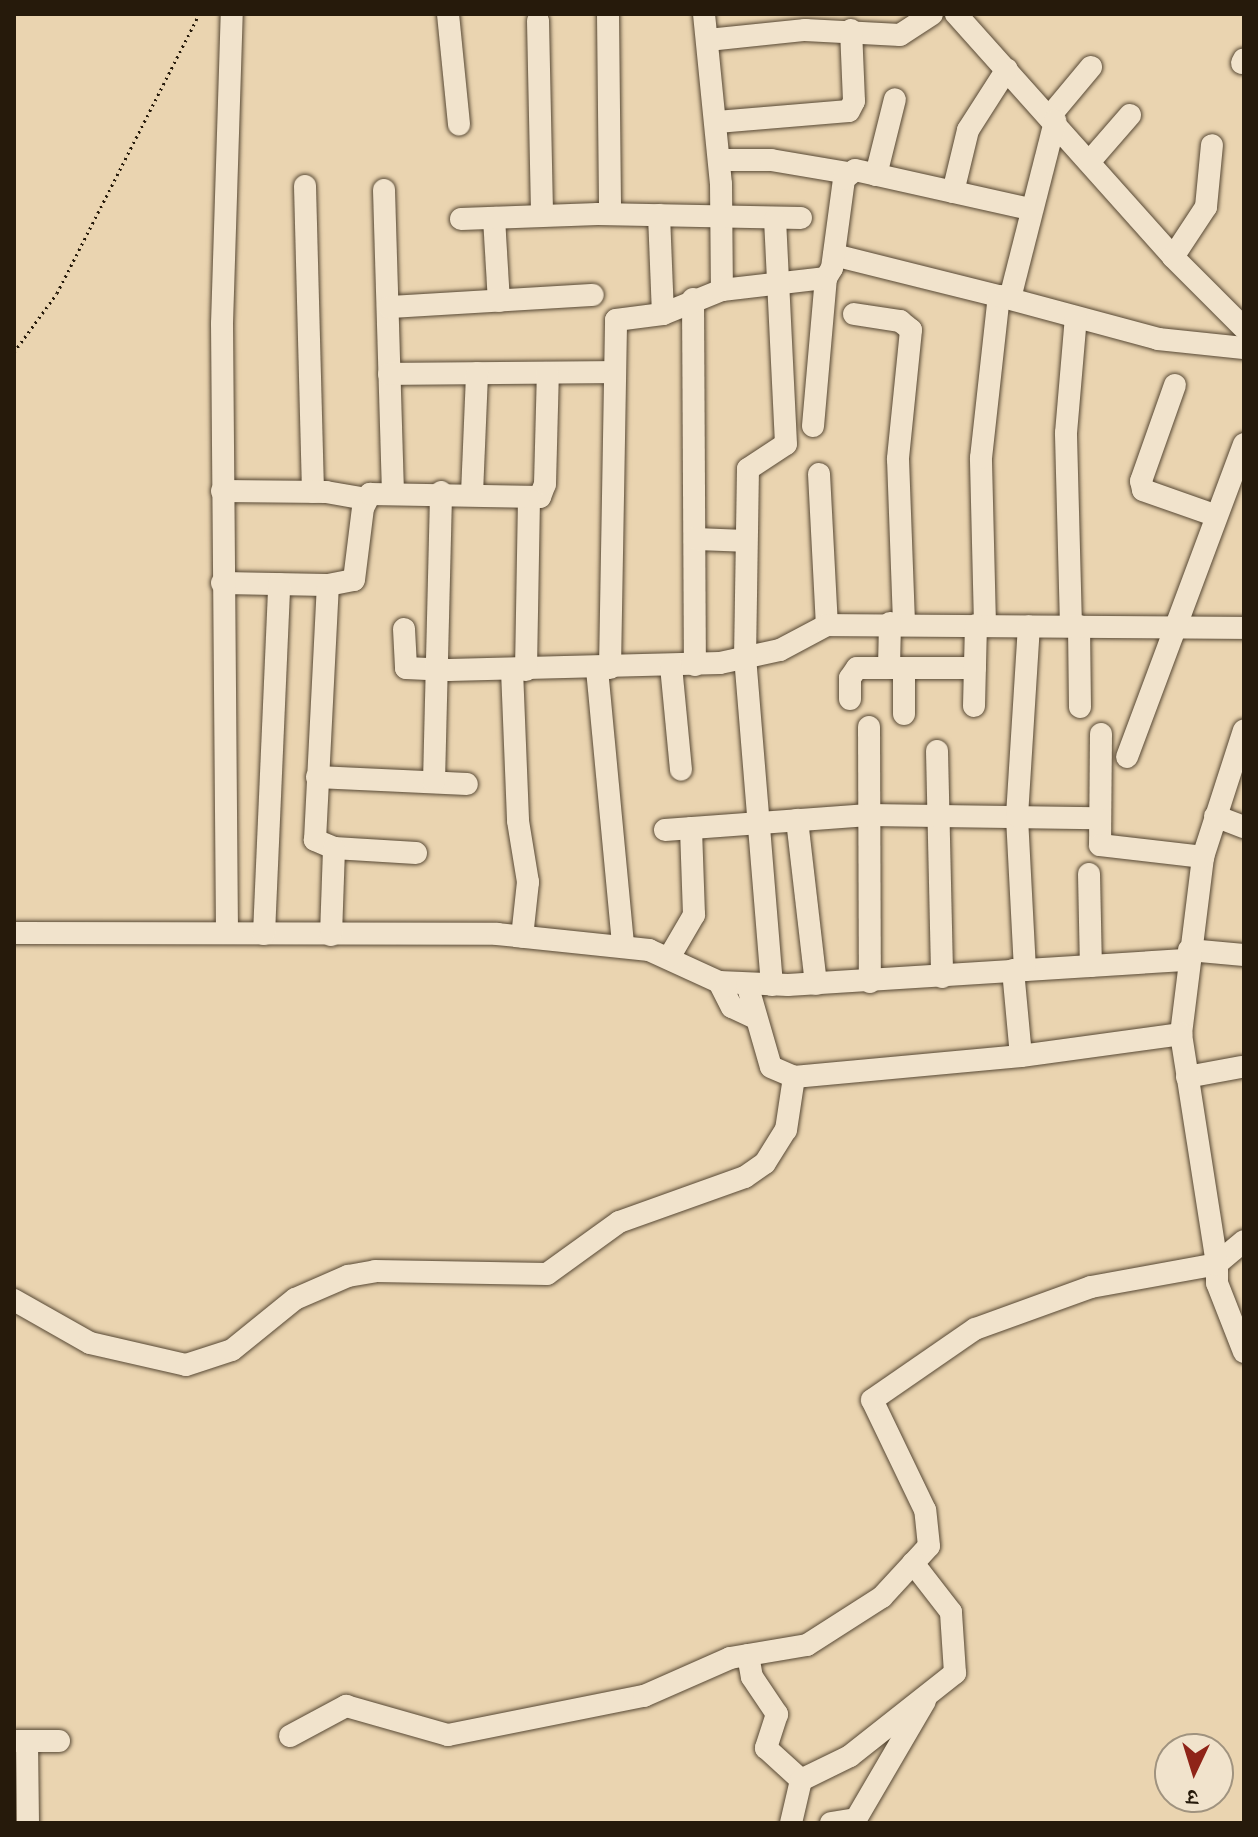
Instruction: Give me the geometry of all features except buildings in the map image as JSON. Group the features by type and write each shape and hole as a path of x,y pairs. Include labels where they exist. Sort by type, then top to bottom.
{"street":[{"path":"227,932 222,324 232,14"},
{"path":"448,14 459,124"},
{"path":"608,14 610,214"},
{"path":"704,14 720,160 722,290"},
{"path":"708,40 844,25 900,35 932,14"},
{"path":"965,17 1173,257 1244,328"},
{"path":"538,21 542,215"},
{"path":"717,122 849,111 854,101 844,25"},
{"path":"974,706 981,625 981,458 1005,297 1052,118 1091,67"},
{"path":"953,192 968,130 1007,69"},
{"path":"876,175 895,99"},
{"path":"1090,161 1130,115"},
{"path":"1173,257 1206,207 1212,145"},
{"path":"720,160 771,160 876,175 1030,209"},
{"path":"813,426 826,278 834,255 848,173"},
{"path":"305,186 313,492"},
{"path":"384,190 393,490"},
{"path":"461,219 610,214 801,218"},
{"path":"659,215 663,314"},
{"path":"494,218 499,301"},
{"path":"772,985 745,659 748,469 786,444 775,219"},
{"path":"834,255 1158,339 1244,348"},
{"path":"623,946 603,669 611,372 616,320 663,314 693,299 722,290 826,278"},
{"path":"389,307 593,295"},
{"path":"693,299 695,665"},
{"path":"854,314 900,321 911,330 898,472 896,667 904,714"},
{"path":"1076,317 1066,433 1080,707"},
{"path":"389,374 611,372"},
{"path":"472,494 477,373"},
{"path":"222,491 313,492 365,499 393,490 529,498 545,491 548,373"},
{"path":"1175,385 1141,481 1143,490 1217,516"},
{"path":"1127,757 1244,444"},
{"path":"819,474 827,625"},
{"path":"434,782 434,670 441,492"},
{"path":"522,937 528,882 518,821 519,670 529,498"},
{"path":"222,583 328,585 354,580 365,499"},
{"path":"695,539 746,541"},
{"path":"264,934 279,584"},
{"path":"328,585 315,840 334,848 416,853"},
{"path":"404,629 406,668 519,670 695,665 745,659 780,650 827,625 1244,628"},
{"path":"1021,1056 1017,816 1029,626"},
{"path":"671,666 681,770"},
{"path":"850,699 852,672 896,667 975,668"},
{"path":"869,727 870,982"},
{"path":"1244,730 1203,857 1181,1034 1222,1302 1244,1352"},
{"path":"1101,734 1097,839 1106,848 1203,857"},
{"path":"937,751 942,977"},
{"path":"317,777 467,784"},
{"path":"665,830 868,815 1097,818"},
{"path":"1215,816 1244,827"},
{"path":"797,820 816,984"},
{"path":"670,956 694,915 691,828"},
{"path":"331,935 334,848"},
{"path":"1089,874 1091,966"},
{"path":"14,933 227,932 522,937 623,946 670,956 719,982 772,985 942,977 1189,955 1244,955"},
{"path":"719,982 732,1007 753,1017"},
{"path":"747,984 753,1017 771,1067 794,1077 1021,1056 1181,1034"},
{"path":"1187,1077 1241,1067"},
{"path":"14,1300 90,1343 186,1365 232,1350 295,1299 348,1276 375,1271 547,1274 619,1222 745,1177 765,1163 786,1130 794,1077"},
{"path":"290,1736 346,1706 448,1735 644,1696 748,1655 807,1645 882,1597 929,1546 925,1510 872,1400 975,1329 1091,1287 1217,1264 1244,1241"},
{"path":"801,1780 850,1756 955,1673 951,1612 913,1563"},
{"path":"748,1655 752,1677 777,1714 766,1748 801,1780"},
{"path":"831,1823 856,1819 929,1693"},
{"path":"28,1823 20,1741 59,1741"},
{"path":"791,1823 801,1780"}],"path":[{"path":"14,352 57,293 199,14"}]}
